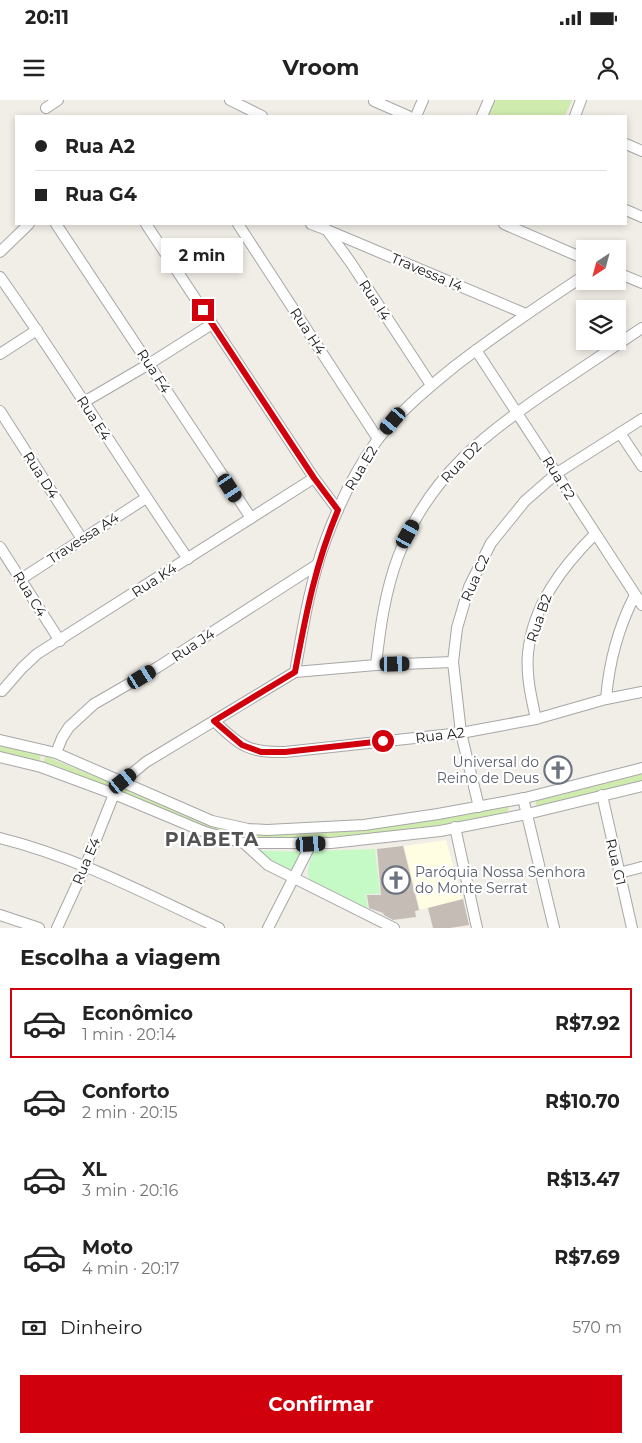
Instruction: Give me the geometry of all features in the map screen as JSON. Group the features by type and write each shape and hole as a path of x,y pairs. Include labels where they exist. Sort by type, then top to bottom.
{"street":[{"path":"46,108 58,100"},
{"path":"230,100 260,115"},
{"path":"416,115 422,100"},
{"path":"482,115 489,100"},
{"path":"575,115 581,100"},
{"path":"374,101 406,115"},
{"path":"627,144 642,151"},
{"path":"627,210 642,217"},
{"path":"0,252 28,225"},
{"name":"Rua F4","path":"57,225 250,518"},
{"path":"147,225 314,478 338,510"},
{"name":"Rua H4","path":"239,225 378,439"},
{"path":"314,225 327,230"},
{"path":"508,225 576,255"},
{"name":"Travessa I4","path":"327,230 526,314"},
{"name":"Rua I4","path":"327,230 351,263 431,385"},
{"path":"626,276 642,283"},
{"name":"Rua E4","path":"0,277 188,559"},
{"name":"Rua E2","path":"295,672 306,609 318,564 338,510 378,439 407,407 431,385 526,314 576,281"},
{"path":"84,402 212,324"},
{"name":"Rua D2","path":"376,665 385,603 392,575 398,557 419,514 432,494 456,464 473,447 518,412 642,328"},
{"path":"0,354 37,330"},
{"name":"Rua F2","path":"476,350 642,605"},
{"name":"Rua D4","path":"0,411 82,539"},
{"name":"Rua C2","path":"479,807 461,733 453,662 457,628 469,587 492,542 525,501 557,473 642,419"},
{"path":"620,433 642,466"},
{"name":"Rua K4","path":"1,692 37,654 314,478"},
{"name":"Travessa A4","path":"21,579 146,498"},
{"name":"Rua B2","path":"536,719 528,677 528,654 536,621 555,579 576,553 595,534"},
{"name":"Rua C4","path":"0,547 60,641"},
{"name":"Rua J4","path":"56,753 69,727 94,704 158,667 318,564"},
{"path":"606,700 608,674 616,643 627,611 635,595"},
{"path":"123,781 146,762 295,672 376,665 453,662"},
{"name":"Rua A2","path":"214,721 242,745 253,750 268,752 295,751 461,733 536,719 642,692"},
{"path":"0,740 56,753 212,821 248,829 285,830 364,825 479,807 642,768"},
{"path":"41,767 45,751"},
{"path":"0,757 41,767 114,794 177,822 244,843 311,844 440,831 527,814 642,786"},
{"name":"Rua E4","path":"57,928 114,794"},
{"name":"Rua G1","path":"602,795 632,928"},
{"path":"522,798 554,928"},
{"path":"455,827 477,928"},
{"path":"0,838 39,849 85,866 219,928"},
{"path":"244,843 268,865 394,928"},
{"path":"268,928 311,844"},
{"path":"619,873 642,867"},
{"path":"0,915 38,928"}],"shaded area":[{"path":"446,840 463,899 420,910 404,846"}],"green space":[{"path":"494,100 572,100 565,115 487,115"},
{"path":"0,745 41,754 39,762 0,753"},
{"path":"45,756 161,804 247,834 286,835 333,832 424,821 507,805 509,809 507,812 430,827 298,840 263,841 203,828 44,762"},
{"path":"642,774 642,782 536,805 536,801"},
{"path":"375,849 380,894 366,894 368,911 311,881 309,878 309,866 314,851"},
{"path":"254,850 301,852 291,873"}],"building":[{"name":"Universal do Reino de Deus","path":"560,760 564,779 556,781 552,761"},
{"name":"Paróquia Nossa Senhora do Monte Serrat","path":"403,846 419,910 415,911 416,917 393,920 383,913 369,908 367,895 381,895 377,849"},
{"path":"463,899 469,925 433,928 428,908"}],"place":[{"name":"Universal do Reino de Deus","path":"558,770"},
{"name":"Paróquia Nossa Senhora do Monte Serrat","path":"396,880"}],"district":[{"name":"PIABETA","path":"212,839"}],"route":[{"path":"203,310 314,478 338,510 325,541 306,609 295,672 214,721 242,745 261,752 285,752 383,741"}]}
